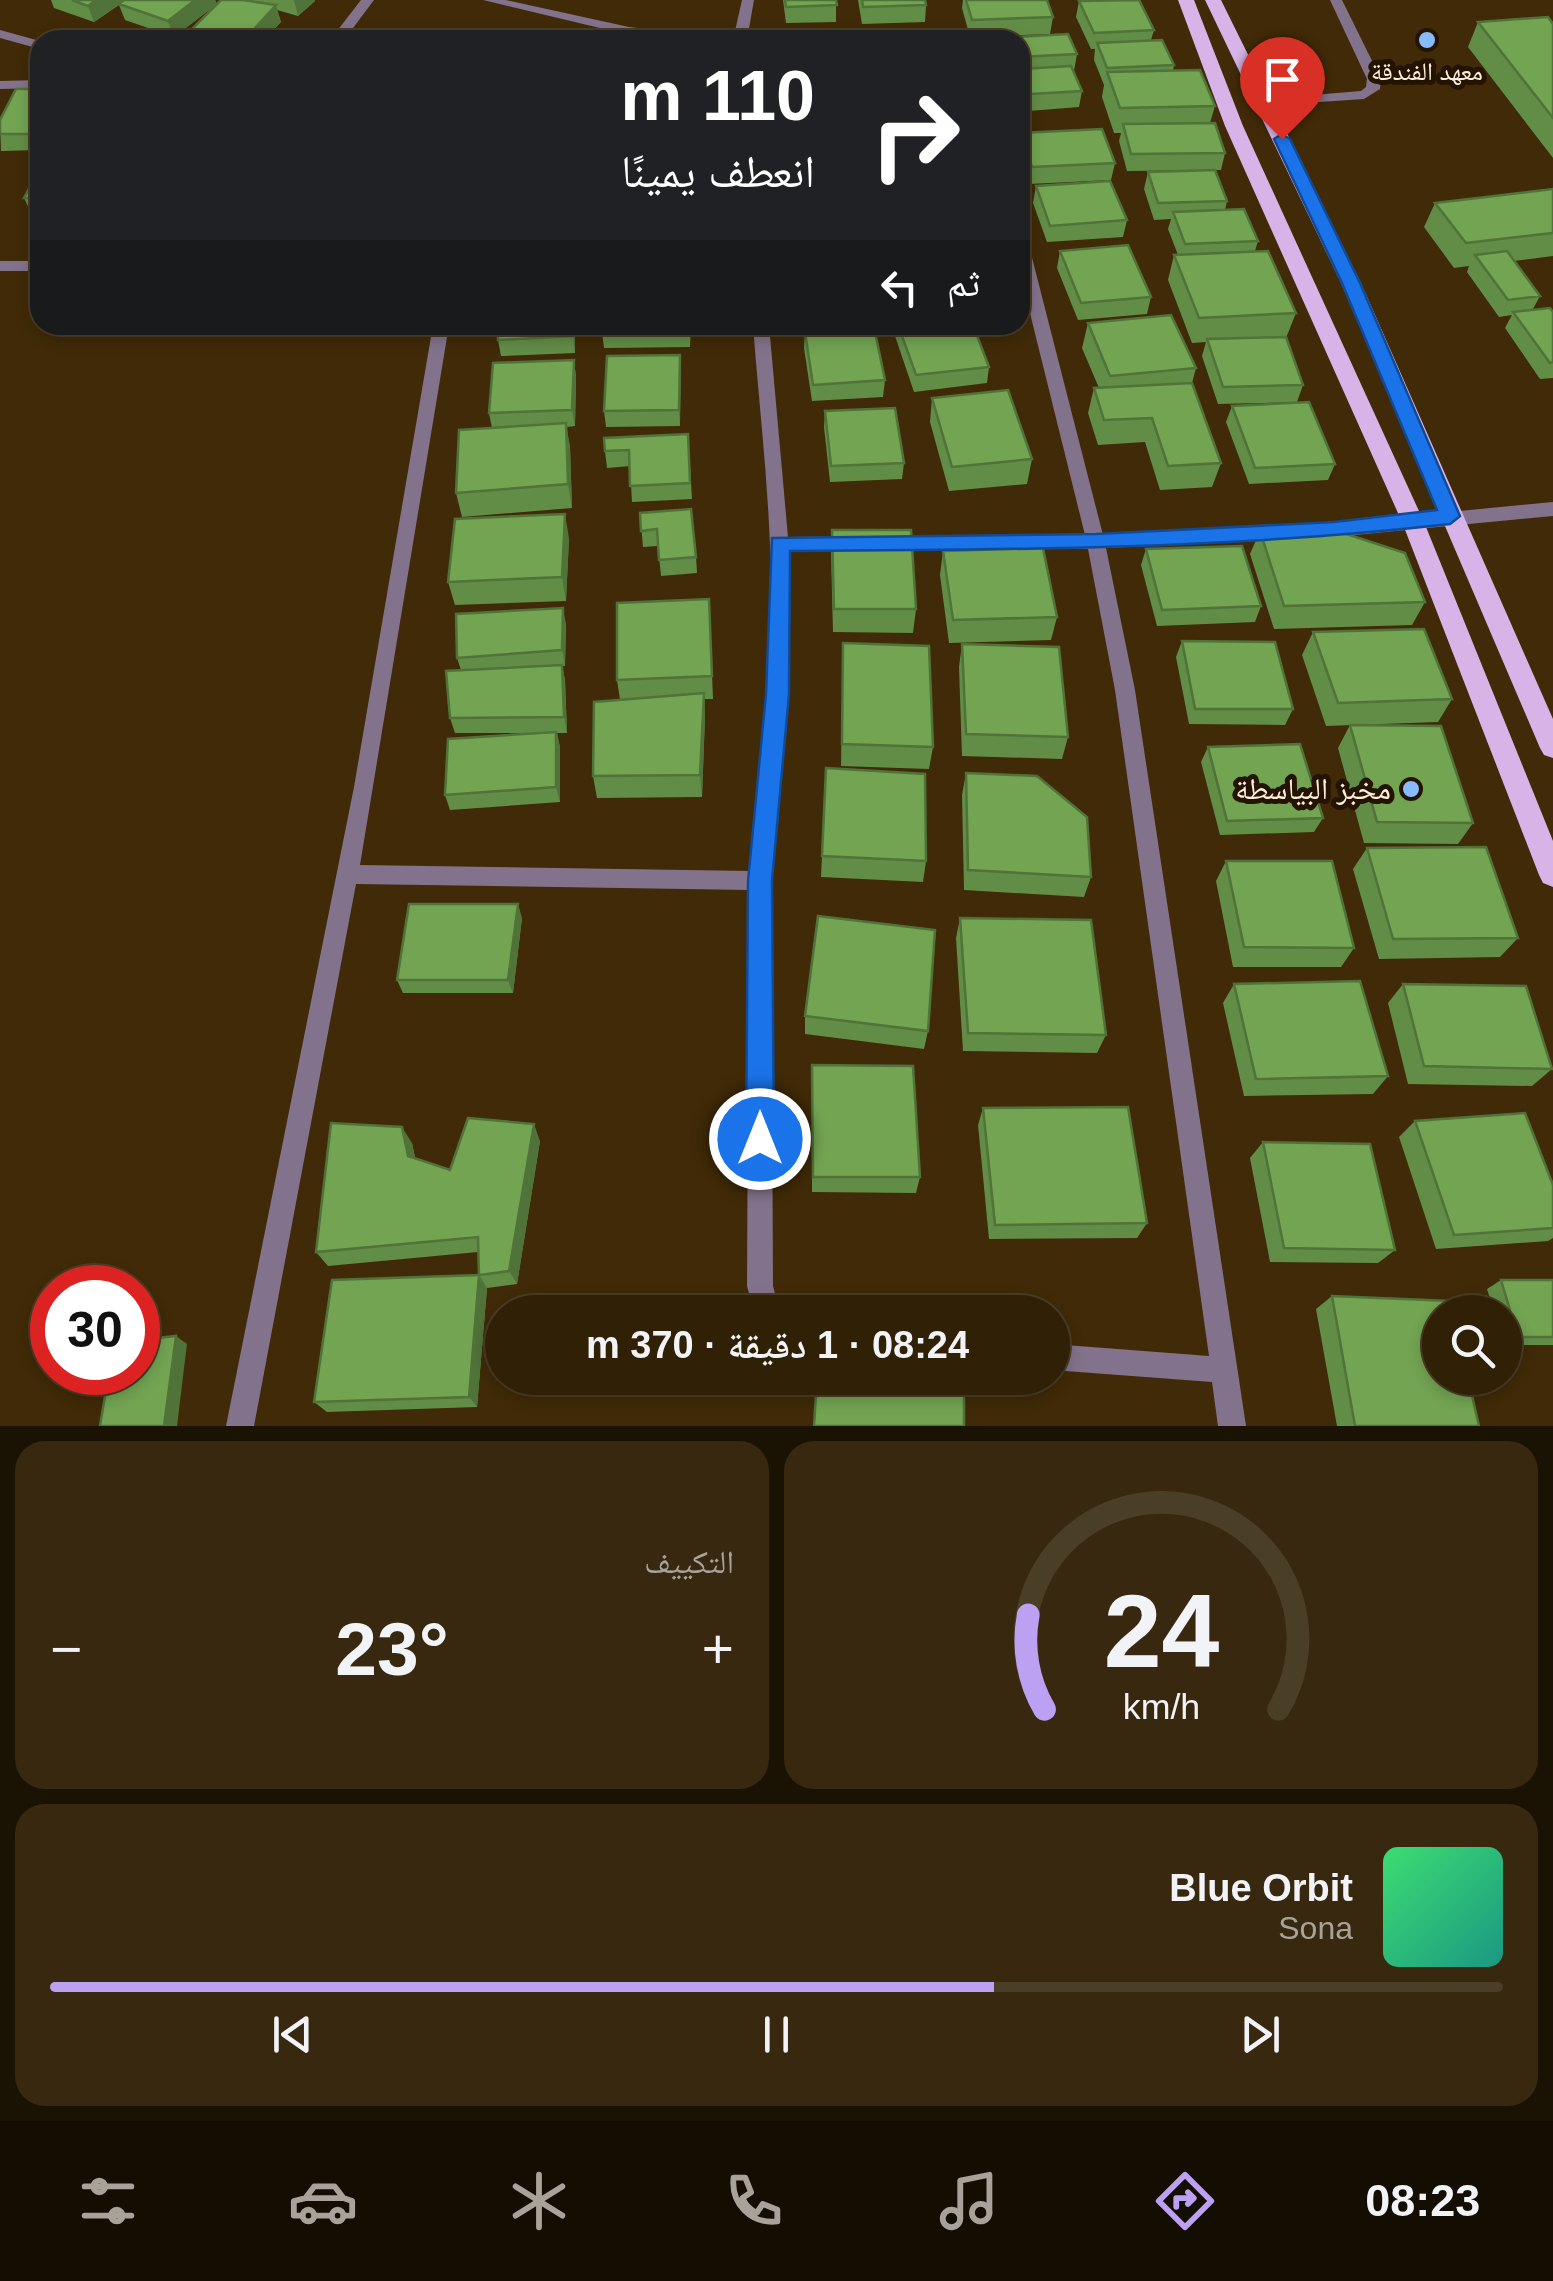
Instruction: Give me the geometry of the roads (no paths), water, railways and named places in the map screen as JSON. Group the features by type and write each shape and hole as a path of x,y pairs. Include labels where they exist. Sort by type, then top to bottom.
{"main road":[{"path":"1186,0 1234,126 1413,522 1553,875"},
{"path":"1213,0 1351,283 1553,748"}],"street":[{"path":"345,30 368,0"},
{"path":"489,0 620,30"},
{"path":"742,30 748,0"},
{"path":"1265,103 1364,94 1374,89 1374,79 1336,0"},
{"path":"0,34 30,42"},
{"path":"0,85 30,84"},
{"path":"0,266 30,266"},
{"path":"1030,281 1096,542 1125,690 1232,1426"},
{"path":"240,1426 346,874 439,335"},
{"path":"761,335 780,544 777,694 760,881 762,1295"},
{"path":"780,544 1096,542 1553,509"},
{"path":"346,874 760,881"},
{"path":"1070,1358 1223,1370"}],"place":[{"name":"معهد الفندقة","path":"1427,40"},
{"name":"مخبز البياسطة","path":"1411,789"}]}
